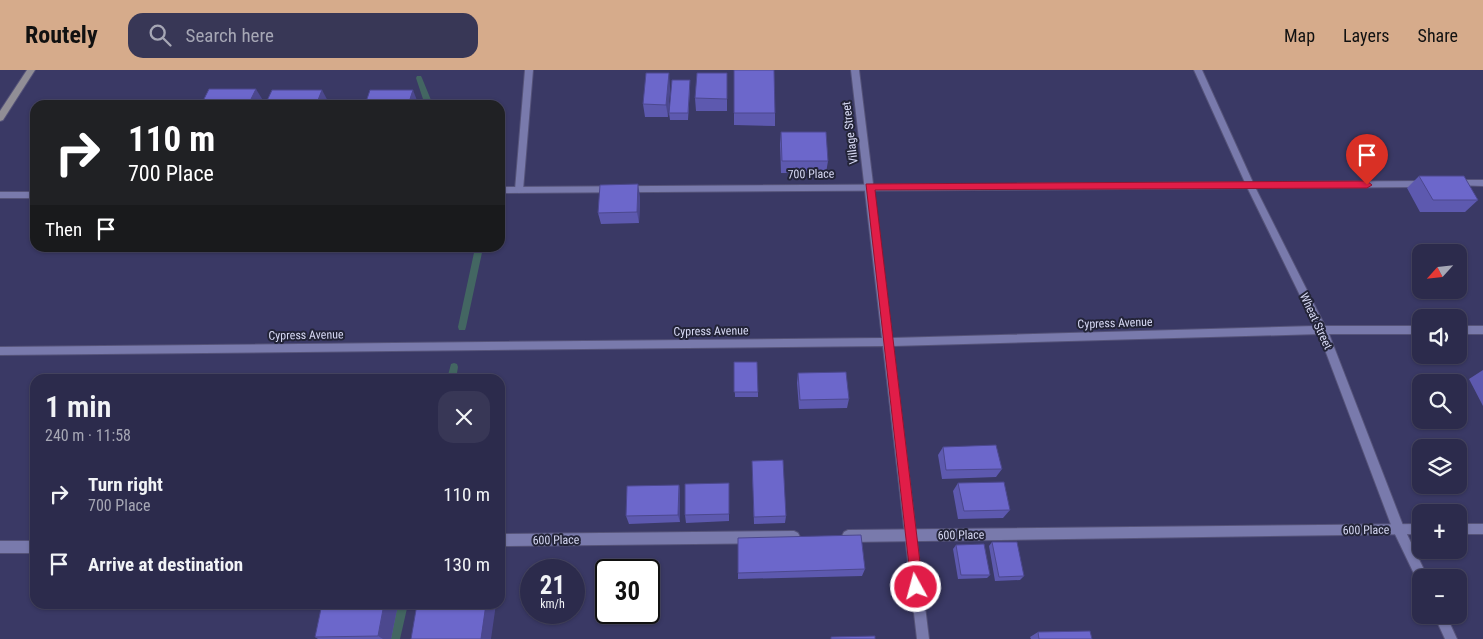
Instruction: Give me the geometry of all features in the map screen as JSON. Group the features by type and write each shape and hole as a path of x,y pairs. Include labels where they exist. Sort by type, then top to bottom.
{"main road":[{"path":"0,118 31,70"}],"street":[{"path":"519,190 529,70"},
{"name":"Village Street","path":"855,70 922,639"},
{"name":"Wheat Street","path":"1198,70 1251,187 1322,330 1399,530 1418,569"},
{"name":"700 Place","path":"505,190 869,186 1251,187 1483,183"},
{"path":"0,195 30,195"},
{"name":"Cypress Avenue","path":"0,351 888,342 1322,330 1412,330"},
{"path":"1467,330 1483,330"},
{"path":"1467,529 1483,528"},
{"name":"600 Place","path":"832,536 1412,530"},
{"name":"600 Place","path":"505,540 803,537"},
{"path":"0,547 30,547"},
{"path":"1444,624 1452,639"}],"building":[{"path":"734,70 774,70 775,113 734,113"},
{"path":"646,73 669,73 666,105 643,104"},
{"path":"697,73 727,73 727,99 695,98"},
{"path":"672,80 690,80 688,113 669,113"},
{"path":"209,89 256,89 250,100 204,100"},
{"path":"272,90 322,90 318,100 267,100"},
{"path":"370,90 413,90 410,100 367,100"},
{"path":"781,132 826,132 828,161 782,161"},
{"path":"1419,176 1464,176 1478,200 1433,200"},
{"path":"638,184 637,212 598,213 600,185"},
{"path":"734,362 757,362 758,392 734,392"},
{"path":"846,372 849,399 800,400 798,373"},
{"path":"996,445 1002,469 946,470 943,447"},
{"path":"783,460 786,516 754,517 752,461"},
{"path":"1004,482 1010,510 964,511 958,483"},
{"path":"729,483 729,514 685,515 685,484"},
{"path":"679,485 678,515 626,516 627,486"},
{"path":"861,535 865,569 738,573 738,538"},
{"path":"992,542 1017,542 1024,576 999,577"},
{"path":"984,544 990,575 961,575 956,545"},
{"path":"321,609 383,609 378,636 315,637"},
{"path":"416,609 485,609 481,639 411,639"},
{"path":"1090,631 1092,639 1039,639 1038,632"},
{"path":"875,636 875,639 831,639 831,637"}],"waterway":[{"path":"419,78 427,100"},
{"path":"462,327 478,252"},
{"path":"452,374 454,367"},
{"path":"395,639 402,609"}],"route":[{"path":"916,587 869,186 1251,187 1367,185"}]}
